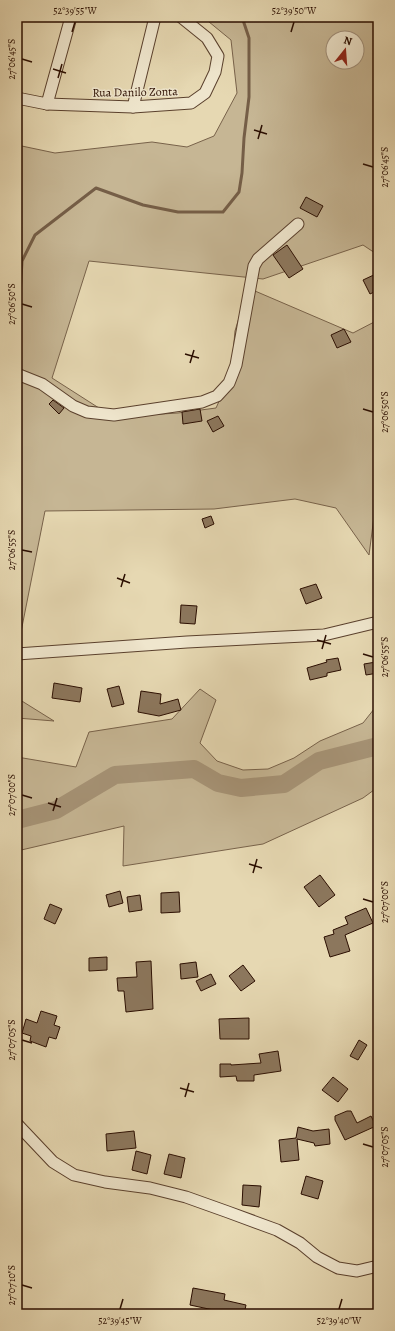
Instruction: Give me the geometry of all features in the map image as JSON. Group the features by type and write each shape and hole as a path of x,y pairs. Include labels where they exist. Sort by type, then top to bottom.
{"street":[{"path":"47,104 71,17"},
{"path":"133,107 155,17"},
{"name":"Rua Danilo Zonta","path":"17,98 47,104 133,107 191,103 205,93 215,72 218,56 207,38 181,17"},
{"path":"17,374 42,384 73,406 87,412 114,415 202,402 217,396 229,383 236,365 254,266 258,259 298,224"},
{"path":"17,654 187,642 324,635 378,622"},
{"path":"17,1124 53,1162 74,1175 105,1182 150,1188 186,1197 277,1230 300,1243 317,1257 338,1268 357,1271 378,1266"}],"shaded area":[{"path":"203,17 378,17 378,255 363,245 263,279 89,261 52,378 113,417 178,413 216,408 231,375 235,331 248,288 353,333 378,320 378,486 369,555 336,508 295,499 214,509 45,511 19,642 17,642 17,145 55,153 152,142 187,147 214,136 237,93 231,40"},
{"path":"200,689 216,700 200,743 217,761 243,770 268,769 294,758 320,741 363,723 378,704 378,787 363,798 263,844 123,866 124,826 17,851 17,757 76,767 89,732 172,719"},
{"path":"17,698 54,721 17,718"}],"building":[{"path":"306,197 323,206 317,217 300,208"},
{"path":"287,245 303,269 289,278 273,255"},
{"path":"378,273 378,290 370,294 363,280"},
{"path":"344,329 351,342 337,348 331,335"},
{"path":"53,400 64,408 59,414 49,404"},
{"path":"200,409 202,421 183,424 182,412"},
{"path":"218,416 224,426 213,432 207,421"},
{"path":"211,516 214,524 205,528 202,519"},
{"path":"316,584 322,598 306,604 300,589"},
{"path":"181,605 197,606 195,624 180,623"},
{"path":"338,658 341,670 327,673 327,676 310,680 307,668 327,662 326,660"},
{"path":"376,662 378,673 366,675 364,664"},
{"path":"54,683 82,688 80,702 52,698"},
{"path":"119,686 124,704 112,707 107,689"},
{"path":"141,691 161,694 160,704 178,699 181,710 159,716 138,712"},
{"path":"320,875 335,895 319,907 304,887"},
{"path":"120,891 123,903 109,907 106,895"},
{"path":"179,892 180,912 161,913 161,893"},
{"path":"140,895 142,910 129,912 127,897"},
{"path":"50,904 62,909 55,924 44,919"},
{"path":"366,908 373,923 345,935 350,951 330,957 324,937 334,934 333,930 348,924 345,917"},
{"path":"107,957 107,970 89,971 89,958"},
{"path":"151,961 153,1009 126,1012 124,991 118,991 117,978 137,977 136,962"},
{"path":"196,962 198,977 181,979 180,964"},
{"path":"243,965 255,981 241,991 229,976"},
{"path":"211,974 216,984 201,991 196,981"},
{"path":"41,1011 57,1016 54,1025 60,1027 56,1039 49,1037 46,1047 30,1041 31,1036 22,1033 26,1019 37,1023"},
{"path":"249,1018 249,1039 220,1039 219,1019"},
{"path":"359,1040 367,1045 358,1060 350,1056"},
{"path":"278,1051 281,1071 254,1075 254,1081 237,1081 236,1076 220,1077 220,1064 231,1065 261,1063 259,1054"},
{"path":"333,1077 348,1089 338,1102 322,1090"},
{"path":"351,1111 357,1123 371,1116 376,1126 345,1140 335,1120 335,1116"},
{"path":"298,1127 313,1131 329,1129 330,1144 315,1146 314,1143 297,1139 299,1160 281,1162 279,1140 296,1138"},
{"path":"134,1131 136,1148 107,1151 106,1134"},
{"path":"136,1151 151,1155 147,1174 132,1170"},
{"path":"169,1154 185,1158 181,1178 164,1174"},
{"path":"306,1176 323,1181 318,1199 301,1194"},
{"path":"243,1185 261,1186 259,1207 242,1205"},
{"path":"193,1288 225,1294 224,1300 246,1305 244,1314 232,1314 190,1305"}],"waterway":[{"path":"17,307 20,296 22,261 35,235 96,188 143,205 178,212 223,212 239,192 249,97 249,38 242,17"},
{"path":"17,820 56,810 115,775 194,769 218,783 241,788 284,784 319,761 378,746"}]}
